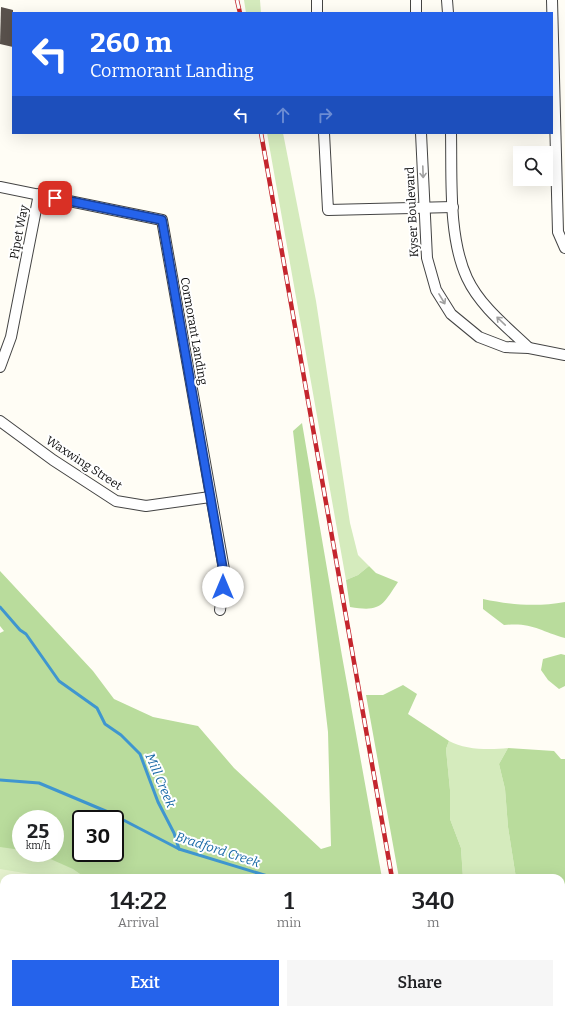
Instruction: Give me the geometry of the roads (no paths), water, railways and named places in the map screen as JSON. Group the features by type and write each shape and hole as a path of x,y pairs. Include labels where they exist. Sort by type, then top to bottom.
{"street":[{"path":"317,0 317,12"},
{"path":"416,0 416,12"},
{"path":"447,0 448,12"},
{"path":"552,0 552,12"},
{"path":"553,39 558,232 565,248"},
{"path":"324,134 328,210 425,206 453,207"},
{"name":"Kyser Boulevard","path":"421,134 427,258 436,290 451,314 479,337 505,347 529,348 565,355"},
{"path":"451,134 453,207 457,244 467,278 484,304 529,348"},
{"name":"Cormorant Landing","path":"0,187 162,220 224,575 220,610"},
{"name":"Pipet Way","path":"0,367 11,337 39,194"},
{"name":"Waxwing Street","path":"0,421 53,460 116,501 146,506 210,497"}],"waterway":[{"name":"Mill Creek","path":"0,607 20,630 26,634 59,681 97,708 105,724 121,735 140,754 158,802 174,833 179,849"},
{"name":"Bradford Creek","path":"0,780 39,783 108,812 179,849 261,874"}],"railway":[{"path":"237,0 240,12"},
{"path":"261,134 391,874"}]}
